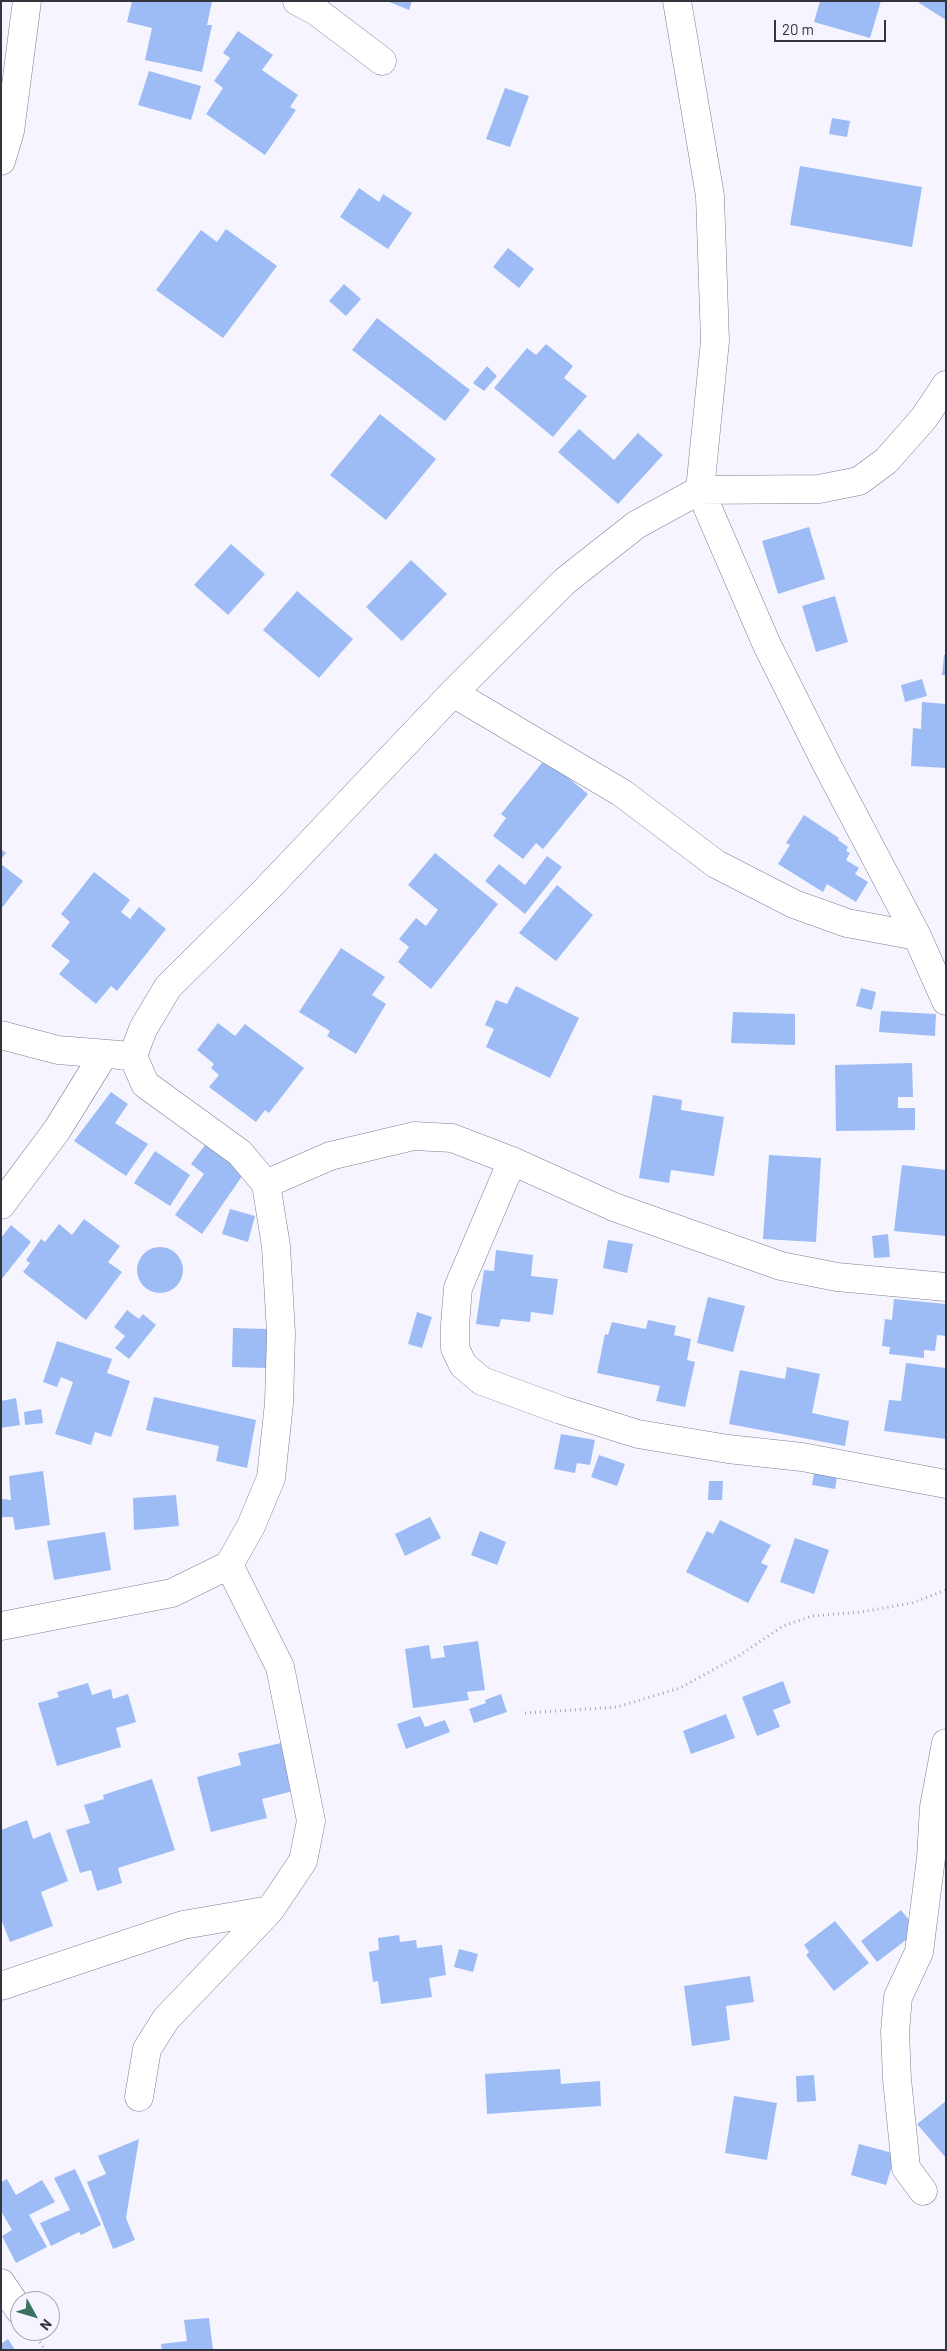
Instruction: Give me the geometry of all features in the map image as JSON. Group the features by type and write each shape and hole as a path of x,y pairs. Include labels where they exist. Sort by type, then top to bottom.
{"street":[{"path":"1,161 10,131 27,1"},
{"path":"297,1 316,11 382,61"},
{"path":"677,1 710,196 715,341 700,490 767,645 827,765 917,936 946,1001"},
{"path":"1,1626 172,1593 229,1566 251,1526 271,1478 278,1412 281,1333 276,1246 266,1184 240,1153 145,1084 133,1056 143,1029 168,987 265,891 453,693 565,581 636,525 700,490 819,488 860,481 886,460 924,418 946,385"},
{"path":"453,693 622,793 716,864 794,904 847,923 917,936"},
{"path":"1,1035 58,1050 133,1056"},
{"path":"1,1205 57,1130 104,1054"},
{"path":"266,1184 330,1156 414,1136 452,1138 512,1161 614,1207 780,1266 837,1277 946,1287"},
{"path":"512,1161 458,1288 454,1325 455,1348 464,1365 482,1382 561,1410 638,1434 728,1449 802,1457 946,1484"},
{"path":"139,2097 147,2049 166,2019 270,1910 303,1861 311,1820 280,1667 229,1566"},
{"path":"923,2191 906,2168 894,2032 898,1997 918,1952 932,1858 934,1807 946,1743"},
{"path":"1,1986 183,1925 270,1910"},
{"path":"1,2283 10,2296"}],"path":[{"path":"524,1713 617,1707 680,1688 740,1654 782,1626 812,1616 861,1612 912,1603 946,1590"}],"building":[{"path":"132,1 212,1 207,25 212,25 202,72 145,60 152,28 127,22"},
{"path":"387,1 412,1 409,10"},
{"path":"820,1 881,1 870,38 814,22"},
{"path":"920,1 946,1 946,20 919,3"},
{"path":"238,31 273,55 262,70 298,95 290,107 296,110 265,155 206,114 223,88 214,81 230,58 223,53"},
{"path":"149,71 201,86 191,120 138,105"},
{"path":"505,88 529,96 510,147 486,139"},
{"path":"832,118 850,121 847,137 829,134"},
{"path":"800,166 922,187 912,247 790,225"},
{"path":"359,188 379,202 383,194 412,213 388,249 340,217"},
{"path":"226,229 277,266 223,338 156,290 201,230 217,242"},
{"path":"508,248 534,269 519,288 493,267"},
{"path":"344,284 361,299 346,316 329,301"},
{"path":"377,318 470,390 445,421 352,350"},
{"path":"546,344 573,366 564,378 587,396 553,437 494,388 527,348 536,355"},
{"path":"487,366 497,376 484,391 473,383"},
{"path":"380,414 436,459 386,520 330,475"},
{"path":"579,429 614,460 638,433 663,455 618,504 558,452"},
{"path":"809,527 825,579 778,594 762,541"},
{"path":"231,544 265,574 228,615 194,585"},
{"path":"411,560 447,594 402,641 366,607"},
{"path":"297,591 353,639 319,678 263,630"},
{"path":"835,596 848,642 816,652 802,606"},
{"path":"944,655 946,655 946,675 942,675"},
{"path":"922,679 927,696 905,702 901,685"},
{"path":"922,702 946,704 946,768 911,766 913,728 921,729"},
{"path":"545,759 588,794 543,849 536,843 523,859 493,836 506,818 501,814"},
{"path":"804,815 839,838 838,840 848,847 846,851 850,853 846,860 859,868 855,874 868,882 856,902 827,884 823,892 778,864 790,845 786,843"},
{"path":"1,849 6,853 1,859"},
{"path":"435,853 498,904 431,989 398,962 409,947 399,939 416,918 426,926 438,910 408,885"},
{"path":"547,856 562,867 525,914 485,881 499,864 525,885"},
{"path":"1,864 23,881 1,909"},
{"path":"94,872 130,900 121,912 130,919 139,907 166,929 117,991 111,986 96,1004 59,974 70,961 51,946 70,922 61,914"},
{"path":"557,885 593,915 556,961 519,933"},
{"path":"341,948 385,977 372,995 386,1004 356,1054 327,1036 330,1031 299,1012"},
{"path":"516,986 579,1018 550,1078 486,1047 494,1029 485,1025 496,1000 507,1004"},
{"path":"861,988 876,992 872,1010 856,1006"},
{"path":"881,1011 936,1014 935,1036 879,1032"},
{"path":"733,1012 795,1014 795,1045 731,1043"},
{"path":"218,1023 235,1036 245,1024 304,1068 269,1113 265,1110 256,1122 209,1087 219,1075 211,1068 214,1064 197,1050"},
{"path":"912,1063 913,1097 898,1097 898,1108 915,1108 915,1130 836,1131 835,1065"},
{"path":"111,1092 128,1104 115,1123 148,1144 126,1176 74,1141"},
{"path":"653,1095 682,1100 681,1110 724,1117 714,1176 671,1170 669,1183 639,1178"},
{"path":"205,1145 245,1172 202,1234 175,1215 204,1174 191,1164"},
{"path":"155,1151 190,1175 170,1206 134,1183"},
{"path":"769,1155 821,1158 816,1242 763,1239"},
{"path":"902,1165 946,1170 946,1236 894,1231"},
{"path":"230,1209 255,1216 248,1242 222,1234"},
{"path":"84,1219 120,1246 108,1262 122,1272 86,1320 23,1272 30,1263 26,1260 41,1239 45,1242 59,1224 72,1235"},
{"path":"11,1225 31,1242 1,1280 1,1238"},
{"path":"888,1234 890,1257 874,1258 872,1236"},
{"path":"608,1240 633,1244 627,1273 603,1268"},
{"path":"165,1247 169,1248 179,1257 182,1261 182,1279 173,1289 165,1293 155,1293 147,1289 138,1279 137,1265 141,1257 151,1248"},
{"path":"496,1250 533,1255 531,1276 558,1279 553,1315 531,1312 530,1322 501,1319 499,1327 476,1324 484,1270 494,1271"},
{"path":"708,1297 745,1306 733,1352 697,1343"},
{"path":"894,1299 946,1304 946,1336 937,1335 935,1351 924,1350 924,1358 889,1354 890,1347 882,1346 885,1319 892,1320"},
{"path":"127,1310 139,1319 143,1314 156,1325 129,1359 115,1348 125,1336 114,1327"},
{"path":"417,1312 432,1317 422,1348 408,1344"},
{"path":"648,1320 676,1326 674,1335 691,1339 687,1360 695,1362 685,1407 656,1401 660,1386 597,1373 605,1334 608,1335 612,1322 646,1329"},
{"path":"233,1328 267,1329 267,1368 232,1367"},
{"path":"57,1341 112,1359 107,1373 130,1381 111,1437 95,1432 91,1445 55,1434 73,1382 61,1377 57,1387 43,1382"},
{"path":"906,1363 946,1368 946,1439 884,1431 889,1400 901,1401"},
{"path":"787,1367 820,1374 812,1413 849,1421 845,1446 729,1424 740,1370 785,1379"},
{"path":"154,1397 256,1420 247,1468 216,1461 219,1446 146,1430"},
{"path":"16,1398 20,1425 1,1428 1,1401"},
{"path":"41,1409 43,1423 25,1425 24,1412"},
{"path":"561,1434 595,1440 590,1465 577,1463 575,1473 554,1469"},
{"path":"599,1455 625,1464 617,1486 591,1477"},
{"path":"815,1467 838,1471 835,1489 812,1485"},
{"path":"43,1471 50,1525 15,1530 13,1517 1,1517 2,1499 11,1500 9,1476"},
{"path":"709,1481 723,1481 722,1500 708,1500"},
{"path":"176,1495 179,1526 134,1530 133,1498"},
{"path":"430,1517 441,1538 405,1556 395,1534"},
{"path":"720,1520 771,1545 761,1563 768,1566 748,1603 686,1572 707,1531 713,1534"},
{"path":"480,1531 506,1542 497,1565 471,1555"},
{"path":"105,1532 111,1570 54,1580 47,1541"},
{"path":"795,1538 829,1550 814,1594 780,1582"},
{"path":"478,1641 485,1690 467,1692 469,1700 413,1708 405,1649 429,1645 431,1659 445,1657 443,1646"},
{"path":"783,1681 791,1703 773,1710 780,1727 757,1736 742,1697"},
{"path":"88,1683 92,1695 111,1689 113,1699 128,1694 136,1722 116,1728 121,1747 57,1766 38,1703 59,1697 57,1692"},
{"path":"501,1694 507,1712 474,1723 469,1709 486,1703 485,1700"},
{"path":"726,1714 735,1738 691,1754 683,1731"},
{"path":"420,1716 425,1727 445,1720 450,1732 406,1749 397,1724"},
{"path":"281,1743 293,1791 262,1799 267,1818 211,1832 197,1777 241,1765 238,1753"},
{"path":"152,1779 175,1850 118,1868 122,1883 97,1891 91,1870 80,1873 66,1830 90,1823 84,1805 104,1799 103,1795"},
{"path":"27,1820 33,1839 50,1832 68,1881 41,1892 53,1926 10,1942 1,1919 1,1830"},
{"path":"901,1910 918,1931 877,1962 861,1941"},
{"path":"835,1921 869,1963 834,1991 806,1955 809,1952 804,1945"},
{"path":"399,1935 400,1942 416,1940 417,1948 442,1945 446,1975 429,1978 432,1997 381,2004 378,1981 373,1982 369,1952 379,1950 378,1938"},
{"path":"459,1949 478,1954 473,1972 454,1967"},
{"path":"750,1976 754,2002 726,2006 730,2040 692,2046 684,1986"},
{"path":"560,2069 561,2084 600,2081 601,2106 487,2114 485,2074"},
{"path":"814,2075 816,2101 797,2102 796,2076"},
{"path":"734,2096 777,2103 767,2160 725,2153"},
{"path":"946,2101 946,2158 917,2124"},
{"path":"139,2139 126,2218 135,2240 113,2249 87,2182 106,2174 98,2156"},
{"path":"859,2144 896,2154 886,2185 851,2175"},
{"path":"75,2169 101,2225 81,2235 79,2232 51,2246 40,2223 70,2210 54,2178"},
{"path":"7,2179 16,2195 42,2180 55,2202 29,2215 47,2247 16,2263 2,2236 12,2230 1,2211 1,2182"},
{"path":"209,2318 213,2350 162,2350 161,2344 187,2341 184,2320"},
{"path":"8,2339 15,2350 1,2350 1,2344"}]}
